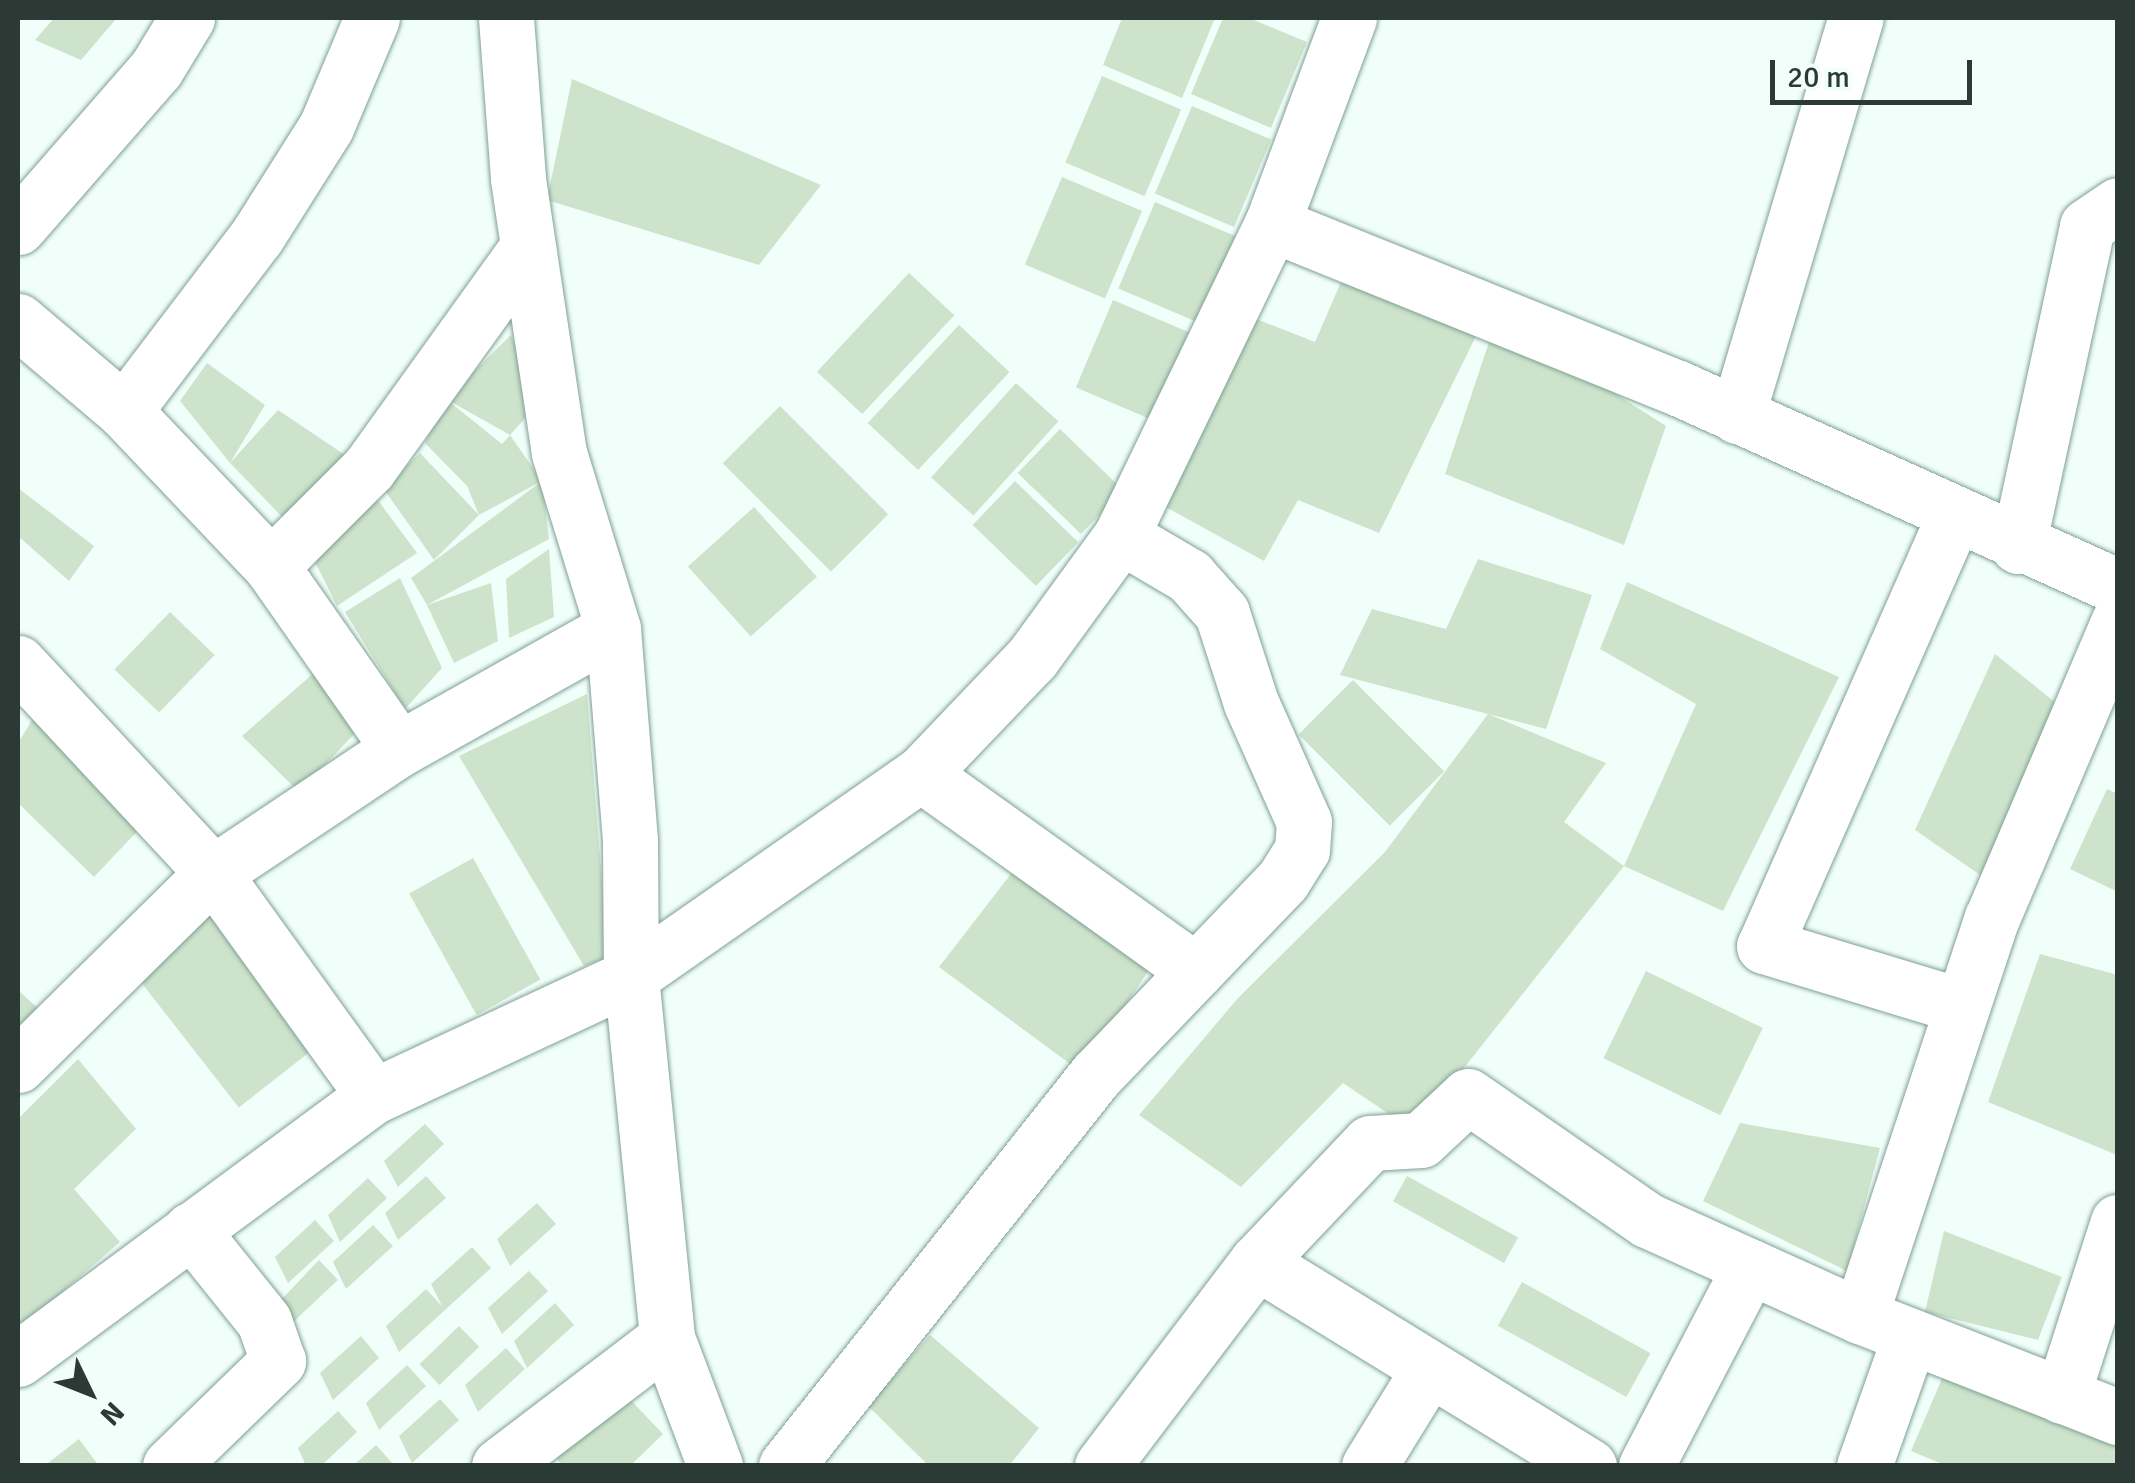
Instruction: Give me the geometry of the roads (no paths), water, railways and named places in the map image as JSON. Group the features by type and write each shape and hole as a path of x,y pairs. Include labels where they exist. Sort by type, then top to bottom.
{"street":[{"path":"18,227 156,69 187,18"},
{"path":"124,411 257,236 316,143 372,18"},
{"path":"506,18 528,247 559,453 613,629 630,842 632,976 667,1338 715,1466"},
{"path":"18,1359 374,1096 632,976 920,774 1032,658 1121,536 1272,224 1349,18"},
{"path":"1736,416 1856,18"},
{"path":"2018,546 2087,226 2118,204"},
{"path":"1272,224 1736,416 2018,546 2118,587"},
{"path":"271,566 369,468 528,247"},
{"path":"19,326 124,411 271,566 399,749"},
{"path":"1954,516 1764,946 1962,1006"},
{"path":"786,1466 1096,1075 1283,880 1302,850 1304,822 1250,703 1222,613 1189,576 1121,536"},
{"path":"1860,1316 1992,918 2118,622"},
{"path":"18,1066 214,873 399,749 613,629"},
{"path":"20,671 214,873 374,1096"},
{"path":"920,774 1196,970"},
{"path":"1102,1466 1257,1262 1370,1143 1421,1140 1468,1096 1647,1220 1860,1316 2118,1417"},
{"path":"2062,1396 2118,1222"},
{"path":"170,1466 278,1361 264,1321 191,1230"},
{"path":"1257,1262 1589,1466"},
{"path":"1646,1466 1750,1266"},
{"path":"1876,1462 1910,1336"},
{"path":"499,1466 667,1338"},
{"path":"1369,1466 1428,1369"}]}
